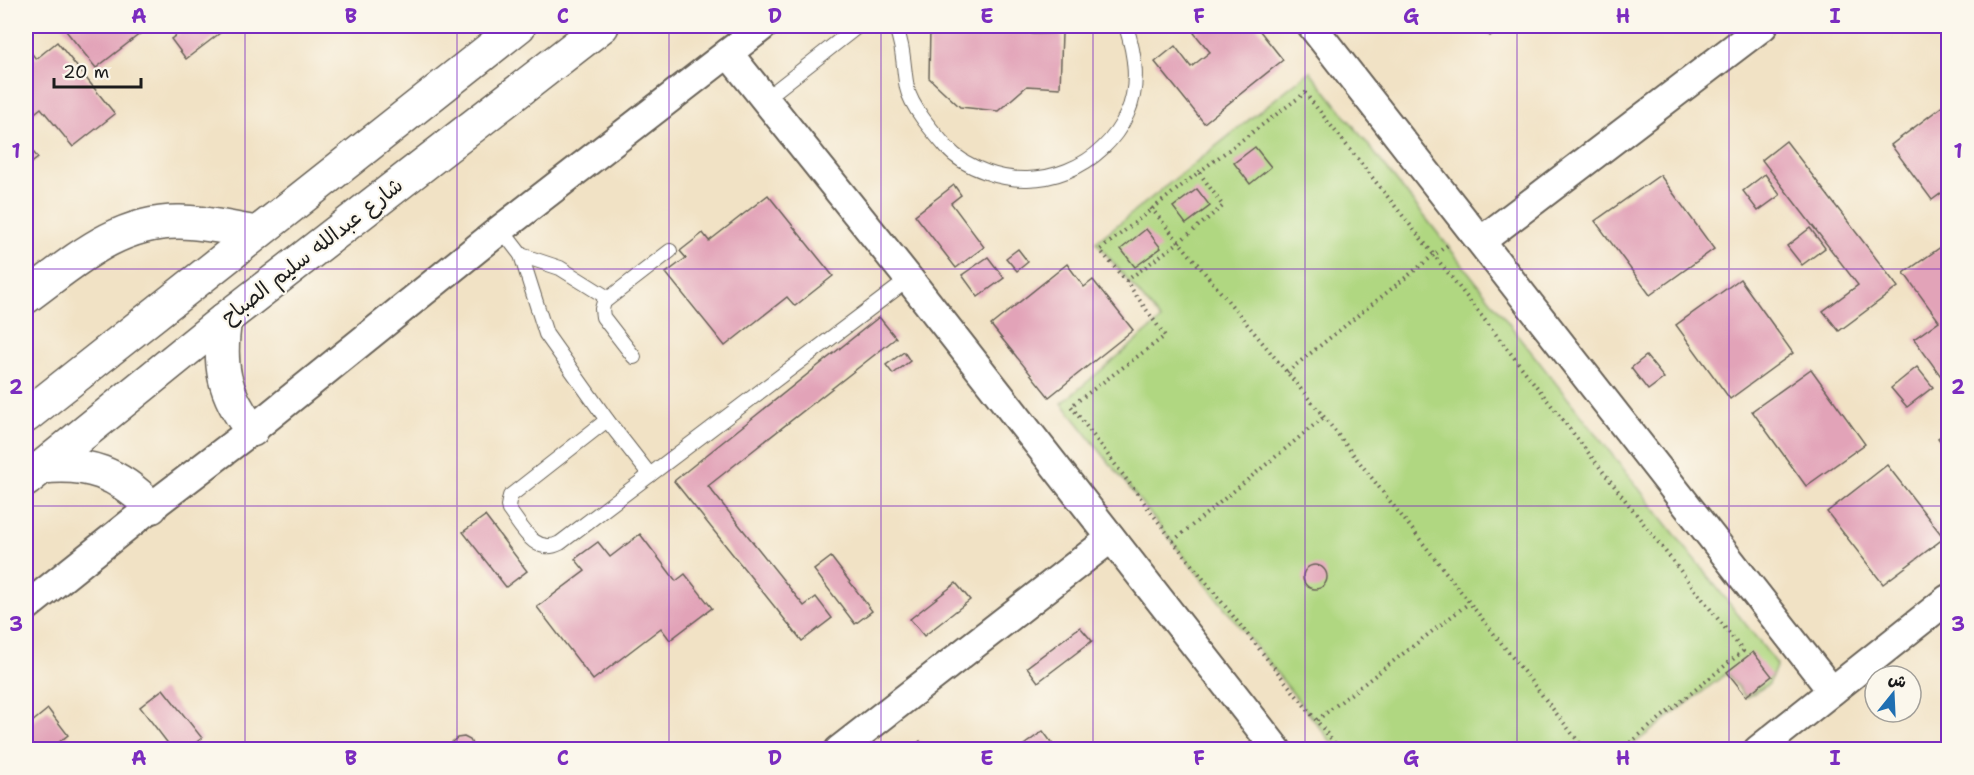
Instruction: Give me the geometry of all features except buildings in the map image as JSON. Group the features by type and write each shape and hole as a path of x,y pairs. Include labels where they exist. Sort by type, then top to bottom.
{"main road":[{"path":"26,416 519,26"},
{"name":"شارع عبدالله سليم الصباح","path":"34,474 225,319 602,26"},
{"path":"26,297 93,248 135,227 158,222 182,222 257,233"},
{"path":"225,319 221,343 222,368 228,391 239,413 252,430"},
{"path":"34,474 66,465 91,468 114,477 135,491 151,507"}],"street":[{"path":"26,607 252,430 501,229 763,26"},
{"path":"1312,26 1832,691"},
{"path":"1476,235 1763,26"},
{"path":"728,53 909,279 1276,750"},
{"path":"839,750 1111,538"},
{"path":"1758,750 1948,599"}],"lane":[{"path":"765,99 858,26"},
{"path":"895,26 900,36 908,90 916,109 948,149 973,167 1002,178 1032,180 1062,174 1089,160 1112,139 1117,131 1127,114 1135,84 1135,54 1126,26"},
{"path":"501,229 520,255 546,334 607,420 650,475"},
{"path":"634,357 603,316 602,309 608,298 670,251"},
{"path":"520,255 560,268 608,298"},
{"path":"607,420 510,495 509,510 532,540 545,547 553,547 560,543 909,279"}],"path":[{"path":"1341,750 1173,541 1071,406 1165,336 1126,281 1100,250 1151,208 1305,93 1743,651 1621,750"},
{"path":"1126,281 1223,206 1199,172"},
{"path":"1151,208 1324,417 1585,750"},
{"path":"1287,372 1434,255 1476,235"},
{"path":"1173,541 1324,417"},
{"path":"1317,720 1469,603"}],"green space":[{"path":"1310,71 1777,664 1769,684 1746,698 1727,673 1627,749 1337,749 1062,403 1161,320 1096,242"}]}
